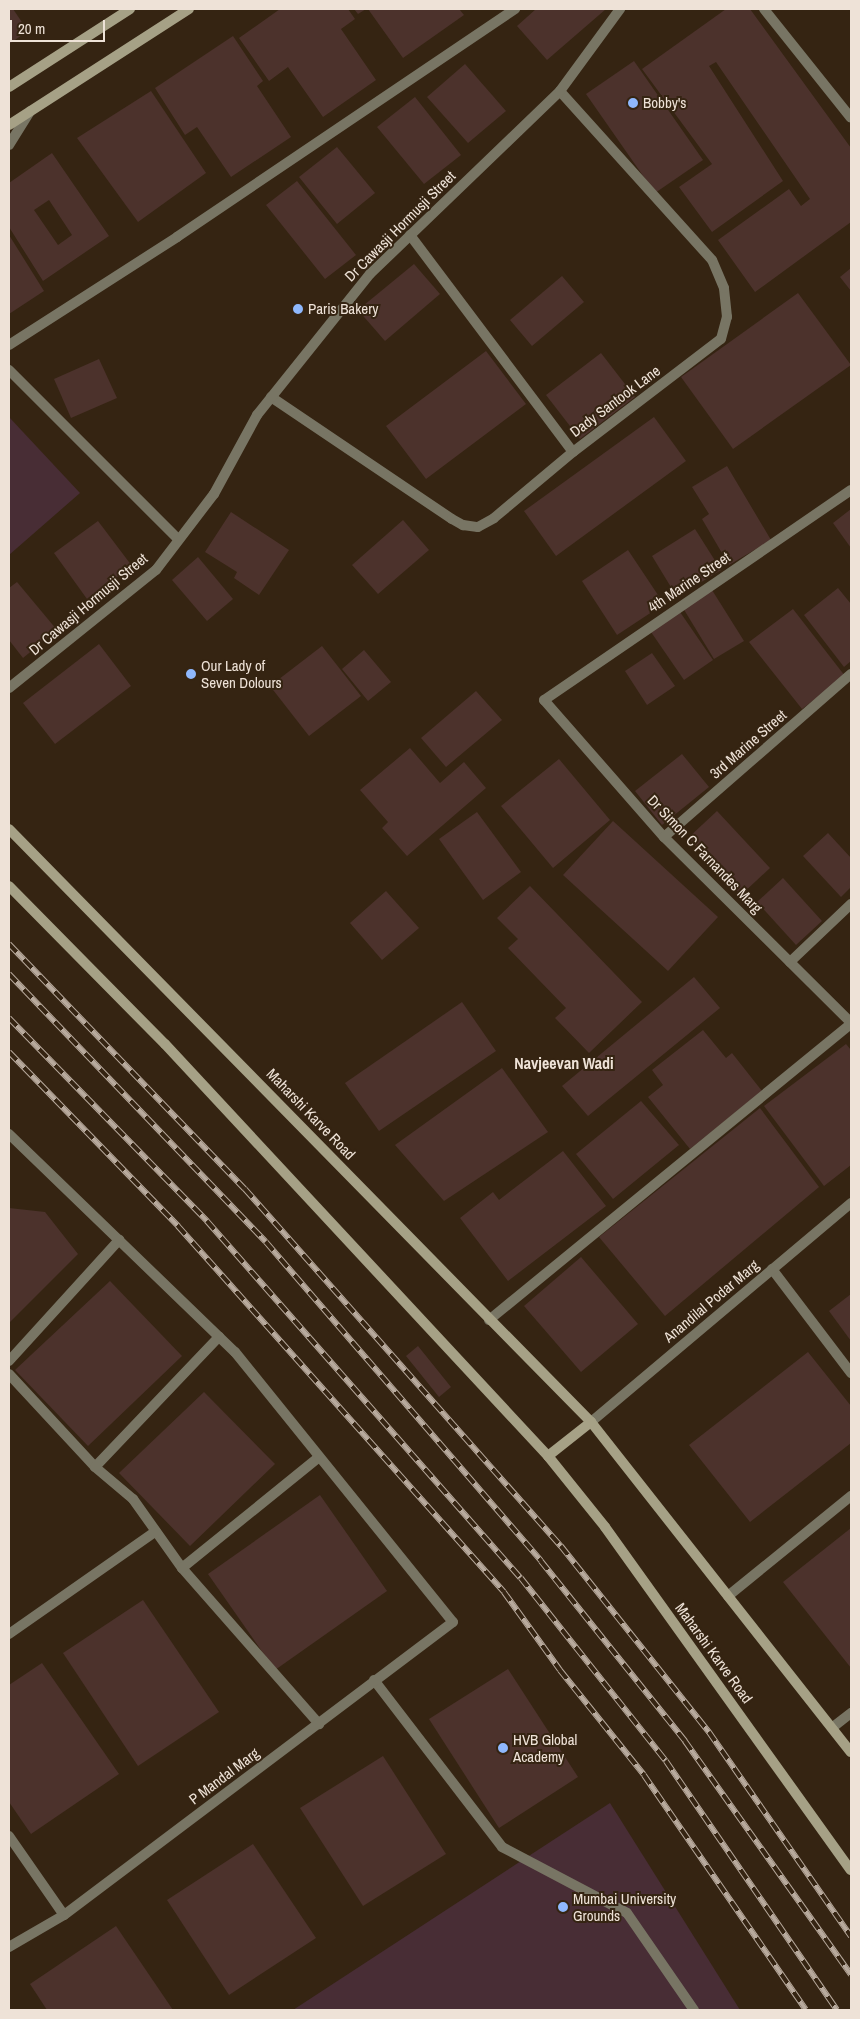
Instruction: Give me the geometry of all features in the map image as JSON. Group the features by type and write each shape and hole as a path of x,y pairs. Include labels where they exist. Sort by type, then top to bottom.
{"main road":[{"path":"10,86 130,9"},
{"path":"9,125 189,9"},
{"name":"Maharshi Karve Road","path":"9,829 591,1422 851,1752"},
{"name":"Maharshi Karve Road","path":"9,886 165,1044 548,1456 605,1527 851,1870"},
{"path":"548,1456 591,1422"}],"street":[{"path":"9,346 177,238 515,9"},
{"name":"Dr Cawasji Hormusji Street","path":"9,688 156,570 214,494 257,415 370,274 560,91 620,9"},
{"path":"764,9 851,118"},
{"name":"Dady Santook Lane","path":"271,397 463,525 478,527 494,518 573,452 721,339 727,317 724,288 712,260 560,91"},
{"path":"9,145 31,110"},
{"path":"410,235 573,452"},
{"path":"9,370 178,540"},
{"name":"4th Marine Street","path":"544,700 851,490"},
{"name":"3rd Marine Street","path":"664,837 851,674"},
{"name":"Dr Simon C Farnandes Marg","path":"544,700 664,837 851,1024"},
{"path":"790,962 851,904"},
{"path":"489,1320 851,1024"},
{"path":"9,1134 219,1337 319,1457 182,1568"},
{"name":"Anandilal Podar Marg","path":"591,1422 851,1203"},
{"path":"9,1361 119,1240"},
{"path":"772,1269 851,1372"},
{"path":"95,1466 219,1337"},
{"path":"9,1374 95,1466 133,1500 182,1568 319,1724"},
{"name":"P Mandal Marg","path":"9,1947 64,1915 453,1622 319,1457"},
{"path":"728,1596 851,1496"},
{"path":"9,1634 156,1531"},
{"path":"374,1680 502,1847 627,1913 694,2010"},
{"path":"832,1727 851,1713"},
{"path":"9,1836 64,1915"}],"shaded area":[{"path":"9,417 80,493 9,555"},
{"name":"Mumbai University Grounds","path":"610,1803 740,2010 293,2010"}],"building":[{"path":"9,9 13,9 28,31 9,44"},
{"path":"280,9 348,9 355,19 341,29 376,80 323,117 288,67 269,81 239,38"},
{"path":"354,9 366,9 358,14"},
{"path":"368,9 459,9 464,15 403,58"},
{"path":"536,9 606,9 547,60 517,26"},
{"path":"726,9 750,9 851,148 851,222 755,292 718,240 789,189 801,206 810,199 716,62 709,66 783,181 712,232 679,187 712,164 642,69"},
{"path":"233,36 263,81 257,86 291,137 231,177 197,127 185,135 155,88"},
{"path":"634,61 703,160 655,193 586,94"},
{"path":"465,64 506,111 468,143 427,97"},
{"path":"151,91 206,173 138,222 77,138"},
{"path":"415,97 461,155 424,184 377,127"},
{"path":"337,147 375,193 337,224 299,177"},
{"path":"52,153 109,236 43,281 9,227 9,183","holes":["49,200 72,235 58,245 34,210"]},
{"path":"297,181 356,255 325,279 266,205"},
{"path":"9,235 44,291 9,314"},
{"path":"414,264 440,294 385,341 358,310"},
{"path":"851,268 851,291 840,277"},
{"path":"562,276 584,302 532,346 510,320"},
{"path":"798,293 851,365 733,449 681,377"},
{"path":"486,351 526,404 426,479 386,426"},
{"path":"601,353 635,397 580,439 546,395"},
{"path":"99,359 117,398 71,418 54,379"},
{"path":"654,417 686,461 556,556 524,511"},
{"path":"727,466 771,540 729,565 702,519 709,514 692,487"},
{"path":"851,509 851,548 833,523"},
{"path":"231,512 289,550 259,595 234,578 237,572 205,552"},
{"path":"403,520 429,550 378,594 352,565"},
{"path":"98,521 132,566 87,599 54,553"},
{"path":"695,529 721,570 677,597 652,556"},
{"path":"628,550 664,604 617,635 582,581"},
{"path":"198,557 233,599 207,621 172,580"},
{"path":"17,582 57,630 23,658 9,640 9,588"},
{"path":"838,588 851,604 851,661 844,667 804,615"},
{"path":"712,590 744,641 714,659 683,608"},
{"path":"793,609 845,676 802,709 749,642"},
{"path":"680,612 713,660 684,680 651,632"},
{"path":"99,644 131,686 55,744 23,703"},
{"path":"322,646 361,696 309,736 270,686"},
{"path":"364,650 391,682 368,701 342,669"},
{"path":"652,653 675,686 647,705 625,671"},
{"path":"476,691 502,720 446,767 421,738"},
{"path":"410,748 440,783 464,762 486,788 407,856 382,828 388,822 360,790"},
{"path":"682,754 709,787 662,825 635,791"},
{"path":"559,759 610,820 553,868 501,806"},
{"path":"717,811 770,868 741,895 688,838"},
{"path":"477,812 521,872 483,900 439,839"},
{"path":"613,821 718,917 668,971 563,875"},
{"path":"828,833 851,858 851,887 841,897 803,856"},
{"path":"783,878 822,921 796,945 757,902"},
{"path":"530,886 642,1002 589,1053 555,1018 566,1008 508,948 518,939 497,918"},
{"path":"386,891 419,928 382,960 350,923"},
{"path":"694,977 720,1008 588,1116 562,1086"},
{"path":"462,1002 496,1051 379,1131 345,1083"},
{"path":"703,1030 726,1058 732,1053 762,1091 690,1149 648,1097 663,1085 652,1070"},
{"path":"846,1044 851,1050 851,1165 824,1186 764,1106"},
{"path":"502,1068 548,1132 444,1201 395,1145"},
{"path":"641,1101 679,1145 613,1199 576,1154"},
{"path":"760,1108 819,1187 665,1316 599,1237"},
{"path":"563,1151 606,1206 508,1281 460,1218 493,1192 499,1200"},
{"path":"9,1208 45,1212 78,1254 9,1323"},
{"path":"581,1257 638,1324 581,1372 524,1306"},
{"path":"110,1281 182,1356 88,1446 15,1370"},
{"path":"851,1294 851,1341 829,1311"},
{"path":"418,1346 451,1387 439,1397 406,1356"},
{"path":"808,1352 851,1406 851,1443 750,1522 689,1445"},
{"path":"204,1392 275,1464 190,1546 119,1473"},
{"path":"320,1495 387,1591 275,1670 208,1574"},
{"path":"851,1528 851,1668 783,1582"},
{"path":"143,1600 219,1712 138,1766 63,1653"},
{"path":"42,1663 119,1774 31,1834 9,1802 9,1685"},
{"name":"HVB Global Academy","path":"508,1669 578,1777 499,1828 429,1719"},
{"path":"383,1756 446,1854 363,1906 300,1808"},
{"path":"253,1844 316,1938 229,1995 167,1900"},
{"path":"116,1926 173,2010 47,2010 30,1984"}],"railway":[{"path":"9,944 245,1189 561,1546 709,1732 851,1936"},
{"path":"9,974 266,1242 541,1561 685,1741 851,1975"},
{"path":"9,1018 207,1221 521,1578 666,1761 837,2010"},
{"path":"9,1052 178,1226 504,1592 560,1670 644,1775 806,2010"}],"place":[{"name":"Bobby's","path":"633,103"},
{"name":"Paris Bakery","path":"298,309"},
{"name":"Our Lady of Seven Dolours","path":"191,674"},
{"name":"HVB Global Academy","path":"503,1748"},
{"name":"Mumbai University Grounds","path":"563,1907"}],"district":[{"name":"Navjeevan Wadi","path":"564,1063"}]}
